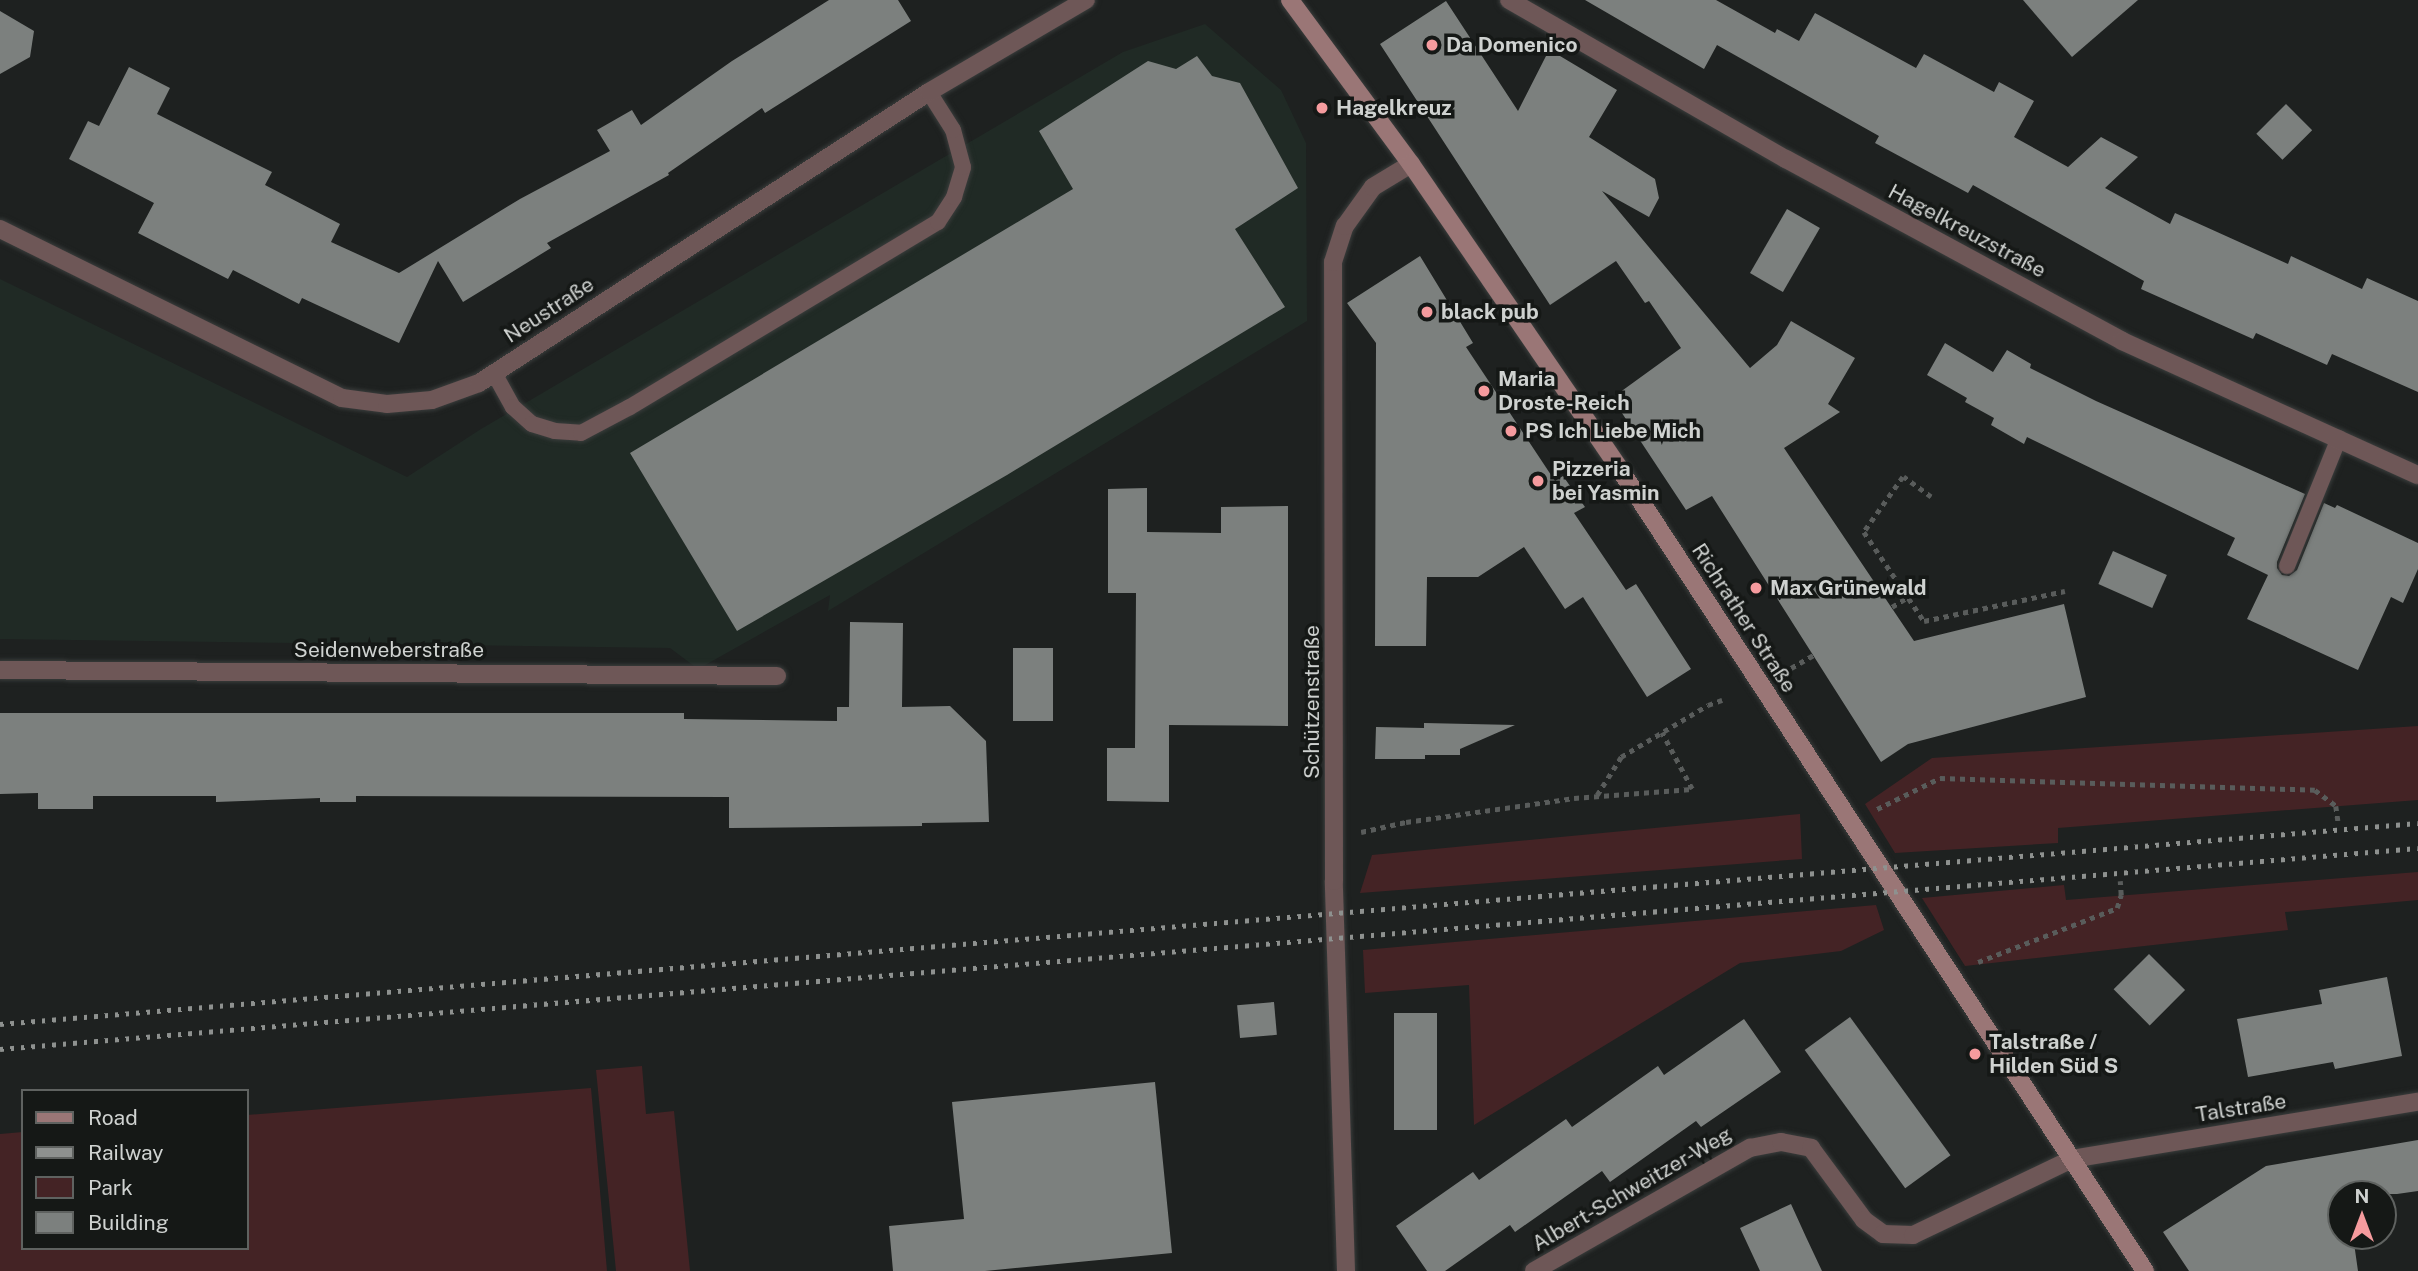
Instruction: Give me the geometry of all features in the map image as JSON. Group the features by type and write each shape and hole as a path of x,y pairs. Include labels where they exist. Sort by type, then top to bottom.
{"main road":[{"name":"Richrather Straße","path":"1290,0 1411,164 1623,474 2145,1271"}],"street":[{"name":"Neustraße","path":"0,229 342,398 387,404 432,400 478,383 929,92 1086,0"},
{"name":"Hagelkreuzstraße","path":"1509,0 1786,159 2122,341 2418,475"},
{"name":"Schützenstraße","path":"1346,1271 1334,881 1333,262 1345,226 1373,187 1411,164"},
{"name":"Seidenweberstraße","path":"0,670 777,676"},
{"name":"Talstraße","path":"2072,1159 2418,1102"},
{"name":"Albert-Schweitzer-Weg","path":"1534,1271 1750,1148 1781,1142 1811,1148 1864,1220 1883,1234 1913,1235 2072,1159"}],"lane":[{"path":"494,373 513,407 532,424 581,433 642,400 938,222 954,197 963,167 953,131 929,92"},
{"path":"2287,566 2339,438"}],"path":[{"path":"1931,497 1903,477 1864,532 1924,621 2065,591"},
{"path":"1892,607 1908,597"},
{"path":"1791,668 1815,654"},
{"path":"1597,796 1621,757 1722,700"},
{"path":"1355,833 1406,822 1597,796 1692,789 1662,733"},
{"path":"1877,810 1940,778 2315,790 2336,806 2338,821"},
{"path":"1978,962 2117,908 2121,895 2120,881"}],"shaded area":[{"path":"1205,24 1281,90 1306,143 1307,321 828,611 830,595 698,669 670,648 0,639 0,279 407,477 481,429 1123,52"}],"green space":[{"path":"2418,726 2418,800 2058,828 2058,843 1895,853 1865,804 1932,758"},
{"path":"1800,814 1802,859 1360,893 1372,855"},
{"path":"2418,872 2418,900 2285,912 2288,930 1965,966 1922,898 2064,885 2066,900"},
{"path":"1876,905 1884,930 1841,951 1740,963 1474,1125 1469,985 1365,993 1363,950"},
{"path":"642,1066 646,1114 674,1111 690,1271 616,1271 596,1070"},
{"path":"591,1088 607,1271 0,1271 0,1134 21,1132 21,1250 248,1250 248,1115"}],"building":[{"path":"829,0 898,0 911,21 765,113 762,108 668,173 669,175 547,243 551,248 463,302 438,261 399,343 302,298 299,304 233,270 228,279 138,233 154,203 69,159 88,121 99,126 129,67 170,88 157,114 272,172 265,185 340,224 331,242 399,273 520,199 610,151 597,130 632,110 641,125 732,61"},
{"path":"1585,0 1716,0 1775,33 1777,29 1799,41 1815,13 1916,68 1924,54 1994,92 1999,82 2034,101 2014,137 2068,167 2101,137 2138,157 2105,188 2170,224 2175,213 2288,264 2291,256 2362,289 2367,278 2418,301 2418,392 2332,354 2327,365 2256,333 2253,339 2141,289 2144,281 1973,185 1968,193 1875,143 1879,136 1717,45 1704,69"},
{"path":"2023,0 2138,0 2072,57"},
{"path":"1446,1 1518,111 1546,56 1560,56 1617,90 1589,137 1655,179 1659,198 1649,217 1602,191 1750,368 1777,345 1791,321 1855,358 1828,404 1840,412 1784,448 1914,641 2064,604 2086,697 1908,744 1881,762 1712,496 1686,510 1612,398 1681,348 1649,301 1645,303 1616,261 1550,305 1380,44"},
{"path":"0,11 34,31 30,57 0,74"},
{"path":"1197,56 1212,76 1240,83 1298,188 1235,229 1285,307 1007,475 737,631 630,453 1073,189 1039,131 1148,61 1176,69"},
{"path":"2286,104 2312,130 2282,160 2256,134"},
{"path":"1787,209 1820,228 1783,292 1750,273"},
{"path":"1420,256 1473,343 1466,347 1555,481 1563,476 1585,507 1574,513 1626,590 1636,584 1691,669 1647,697 1583,597 1565,609 1524,547 1478,577 1427,577 1426,646 1375,646 1376,343 1347,303"},
{"path":"1945,343 1993,372 2007,350 2031,364 2030,368 2096,401 2305,494 2277,562 2277,568 2282,575 2289,576 2297,570 2324,503 2335,508 2337,505 2418,543 2418,569 2403,603 2391,597 2358,670 2247,619 2268,575 2227,555 2235,538 2027,437 2024,444 1991,425 1994,418 1965,402 1967,398 1927,375"},
{"path":"1147,488 1147,532 1221,533 1221,507 1288,506 1288,726 1169,725 1169,802 1107,801 1107,748 1135,748 1136,593 1108,593 1108,489"},
{"path":"2113,551 2167,575 2152,608 2098,584"},
{"path":"850,622 903,623 902,707 950,706 986,741 989,822 922,823 922,826 729,828 729,797 356,796 356,802 320,802 320,798 216,802 216,796 93,796 93,809 38,809 38,793 0,794 0,713 684,713 684,719 837,721 837,707 849,707"},
{"path":"1013,648 1053,648 1053,721 1013,721"},
{"path":"1424,723 1515,725 1460,749 1460,755 1425,755 1425,759 1375,759 1376,727 1424,728"},
{"path":"2149,954 2185,990 2150,1025 2114,989"},
{"path":"2387,977 2402,1056 2335,1069 2333,1062 2248,1077 2237,1019 2322,1004 2319,990"},
{"path":"1274,1002 1277,1035 1240,1038 1237,1005"},
{"path":"1394,1013 1437,1013 1437,1130 1394,1130"},
{"path":"1850,1017 1951,1155 1905,1188 1805,1050"},
{"path":"1744,1019 1781,1072 1701,1127 1696,1121 1610,1182 1602,1171 1515,1232 1510,1225 1445,1271 1427,1271 1396,1226 1473,1172 1479,1180 1566,1119 1572,1127 1658,1066 1664,1075"},
{"path":"1155,1082 1172,1253 985,1271 893,1271 889,1226 964,1219 952,1102"},
{"path":"2418,1140 2418,1191 2397,1194 2397,1180 2327,1180 2327,1250 2355,1250 2358,1271 2189,1271 2163,1232 2266,1166"},
{"path":"1791,1204 1822,1271 1760,1271 1740,1228"}],"railway":[{"path":"0,1024 2418,823"},
{"path":"0,1049 2418,848"}],"place":[{"name":"Da Domenico","path":"1432,45"},
{"name":"Hagelkreuz","path":"1322,108"},
{"name":"black pub","path":"1427,312"},
{"name":"Maria Droste-Reich","path":"1484,391"},
{"name":"PS Ich Liebe Mich","path":"1511,431"},
{"name":"Pizzeria bei Yasmin","path":"1538,481"},
{"name":"Max Grünewald","path":"1756,588"},
{"name":"Talstraße / Hilden Süd S","path":"1975,1054"}]}
